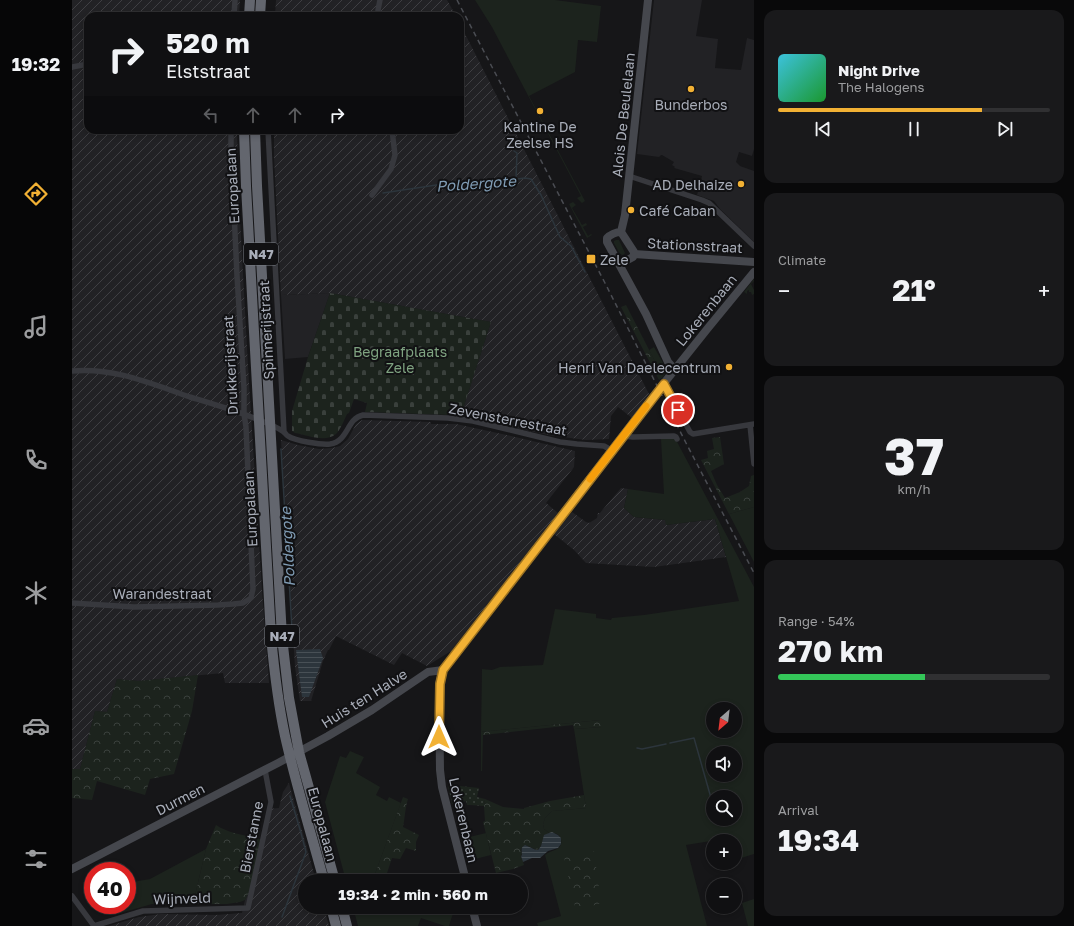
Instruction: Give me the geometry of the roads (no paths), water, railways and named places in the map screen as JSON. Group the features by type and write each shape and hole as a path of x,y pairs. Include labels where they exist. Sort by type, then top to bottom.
{"highway":[{"path":"249,12 250,0"},
{"path":"260,12 261,0"},
{"name":"Europalaan","path":"244,134 272,643 279,703 333,874"},
{"name":"Europalaan","path":"255,134 282,637 295,754 322,874"},
{"path":"333,914 336,926"},
{"path":"344,914 347,926"}],"street":[{"path":"234,12 235,0"},
{"path":"378,12 380,0"},
{"name":"Alois De Beulelaan","path":"620,232 625,215 648,0"},
{"path":"72,66 84,64"},
{"name":"Drukkerijstraat","path":"231,134 230,146 244,388 253,589 251,598"},
{"name":"Spinnerijstraat","path":"268,134 284,432"},
{"path":"372,195 391,169 395,155 392,134"},
{"path":"629,176 702,200 714,208 754,246"},
{"path":"620,264 633,257 634,252 620,232 616,232 607,238 607,242 646,314 668,362 675,370"},
{"name":"Stationsstraat","path":"634,254 754,262"},
{"name":"Lokerenbaan","path":"464,874 442,787 440,770 440,684 443,670 664,384 754,272"},
{"name":"Zevensterrestraat","path":"72,371 104,371 119,374 244,414 270,425 284,432 288,436 317,443 331,444 341,439 350,424 358,416 363,415 448,418 473,421 560,442 604,446 613,450"},
{"path":"664,384 690,432 693,434 752,425 754,464"},
{"path":"624,436 674,436 677,439"},
{"name":"Warandestraat","path":"72,603 134,607 218,605 243,603 251,598"},
{"name":"Huis ten Halve","path":"295,754 351,724 428,672 443,670"},
{"name":"Durmen","path":"72,869 295,754"},
{"name":"Bierstanne","path":"248,908 272,802 265,770"},
{"name":"Wijnveld","path":"72,896 94,926 143,911 248,908"},
{"path":"474,914 477,926"}],"waterway":[{"path":"514,151 517,153 516,178"},
{"name":"Poldergote","path":"383,193 443,184 451,188 525,178 531,179 541,195 560,237 571,246 585,272"},
{"name":"Poldergote","path":"281,449 293,645"},
{"path":"670,743 694,738 709,790"},
{"path":"637,748 642,749 666,744"},
{"name":"Poldergote","path":"282,917 306,852 290,796"}],"railway":[{"path":"457,0 463,12"},
{"path":"464,13 754,573"}],"place":[{"name":"Bunderbos","path":"691,89"},
{"name":"Kantine De Zeelse HS","path":"540,111"},
{"name":"AD Delhaize","path":"741,184"},
{"name":"Café Caban","path":"631,210"},
{"name":"Zele","path":"591,259"},
{"name":"Henri Van Daelecentrum","path":"729,367"}],"park label":[{"name":"Begraafplaats Zele","path":"400,360"}]}
